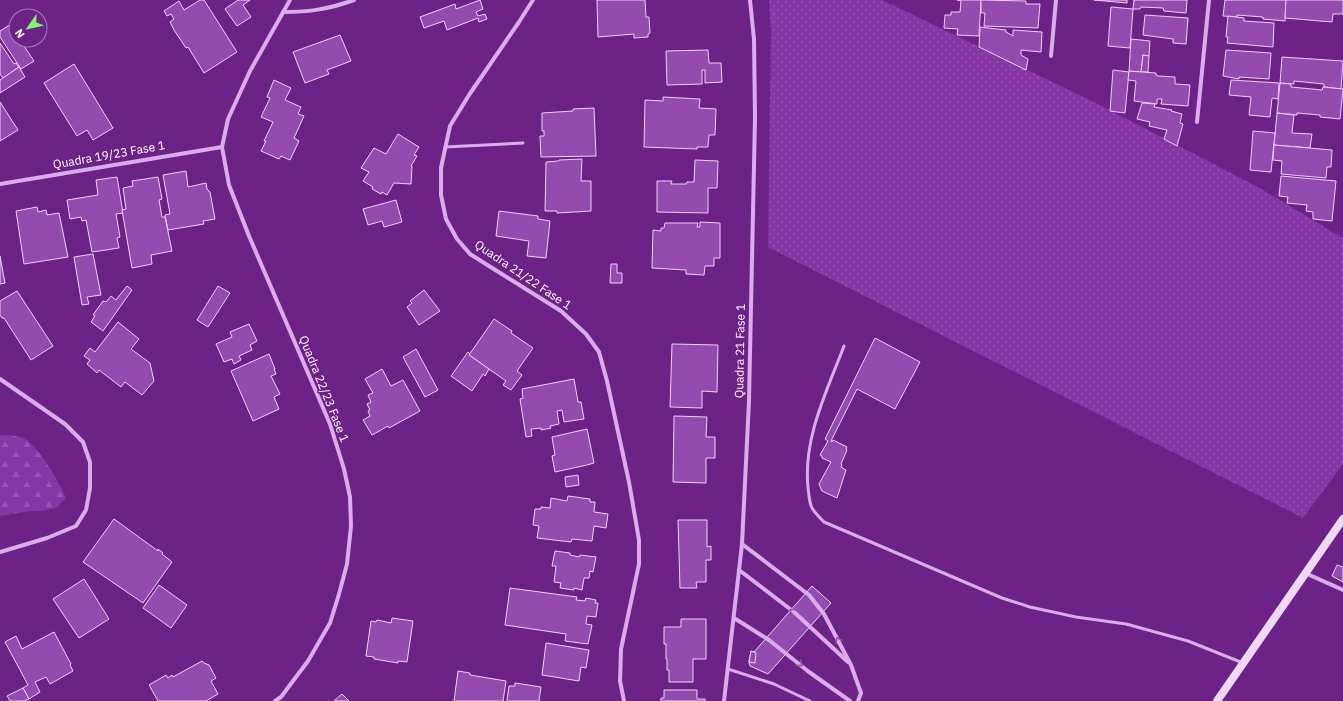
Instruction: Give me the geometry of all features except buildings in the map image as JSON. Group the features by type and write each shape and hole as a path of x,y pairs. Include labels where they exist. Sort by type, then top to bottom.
{"street":[{"path":"222,147 228,119 250,71 290,0"},
{"path":"283,12 310,12 354,0"},
{"name":"Quadra 21/22 Fase 1","path":"533,0 469,94 450,126 441,168 441,195 446,219 456,239 470,254 561,311 586,334 599,352 607,381 629,482 639,540 639,564 621,649 620,681 624,701"},
{"name":"Quadra 21 Fase 1","path":"724,701 742,544 749,401 755,118 754,39 750,0"},
{"path":"1051,56 1056,0"},
{"path":"1197,122 1209,0"},
{"name":"Quadra 19/23 Fase 1","path":"0,184 222,147"},
{"name":"Quadra 22/23 Fase 1","path":"222,147 229,185 248,236 330,424 344,469 350,497 351,526 347,564 340,594 330,623 308,661 281,697 275,701"},
{"path":"0,379 65,424 83,442 90,462 90,482 86,510 76,526 47,538 0,552"},
{"path":"1217,701 1343,519"},
{"path":"742,544 809,596 824,614 852,665 861,693 858,701"},
{"path":"739,570 794,612 852,665"},
{"path":"1305,573 1343,590"},
{"path":"734,618 769,640 809,672 850,701"}],"lane":[{"path":"446,147 523,142"},
{"path":"844,346 809,446 806,471 809,498 813,510 824,522 1002,598 1030,607 1061,614 1126,624 1188,641 1243,663"},
{"path":"728,669 774,684 810,701"}],"green space":[{"path":"769,0 882,0 1092,101 1256,186 1343,238 1343,464 1303,518 768,247 771,31"},
{"path":"0,435 10,435 25,439 36,449 54,475 66,498 56,508 0,516"}]}
